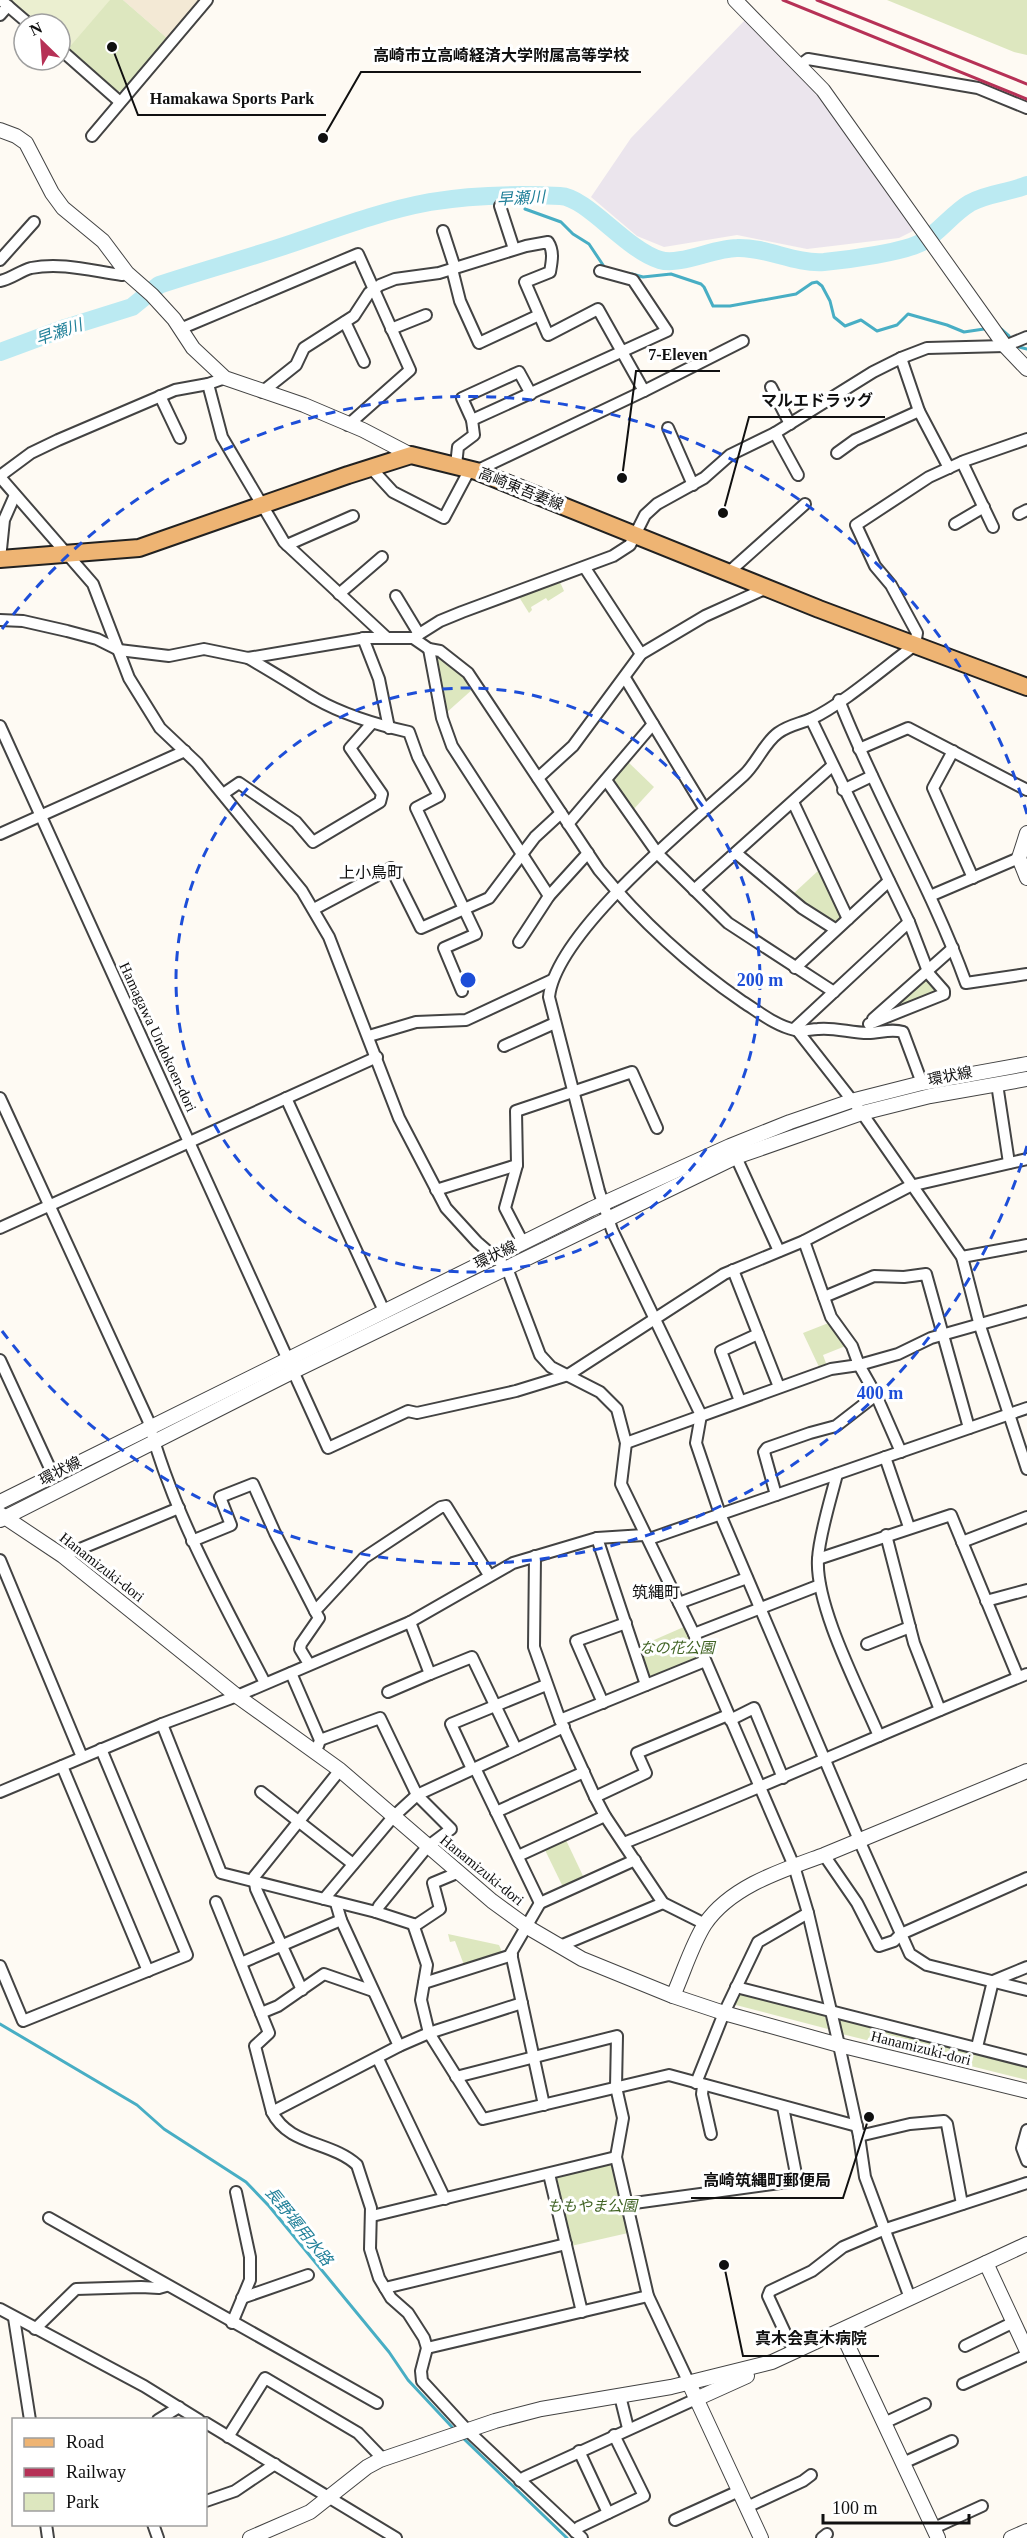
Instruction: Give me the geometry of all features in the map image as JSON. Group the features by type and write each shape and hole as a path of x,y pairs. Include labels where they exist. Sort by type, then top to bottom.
{"main road":[{"path":"0,559 139,548 411,455"},
{"name":"高崎東吾妻線","path":"411,455 467,468 767,588 1027,686"}],"street":[{"path":"92,136 207,0"},
{"path":"735,0 824,90 1005,346 1027,369"},
{"path":"0,15 4,3"},
{"path":"800,65 808,59 978,88 1027,108"},
{"path":"72,60 120,102"},
{"path":"0,130 26,143 52,193 63,208 103,241 127,273 148,291 180,329 193,348 225,378 304,405 411,455"},
{"path":"500,206 514,249"},
{"path":"1,258 34,222"},
{"path":"443,231 460,301 479,343 539,315"},
{"path":"262,392 296,365 304,348 358,311 374,289 395,279 453,268 542,242 548,242 551,247 550,272 525,282 548,335 598,309 624,351 644,391"},
{"path":"180,329 358,254 410,370 348,425"},
{"path":"0,281 29,269 66,266 123,275 127,273"},
{"path":"472,420 667,331 633,279 600,271"},
{"path":"392,329 426,315"},
{"path":"345,322 364,362"},
{"path":"248,658 363,638 416,636 440,621 462,612 585,568 613,556 630,545 645,515 657,504 693,485 730,455 775,433 873,372 927,348 1005,346 1027,337"},
{"path":"370,468 393,492 444,518 467,468 644,391 743,341"},
{"path":"901,358 919,411 949,468"},
{"path":"467,468 458,447 474,435 472,420 462,398 519,372 531,394"},
{"path":"225,378 208,384 184,387 160,396 31,453 0,477 93,584 129,678 160,729 185,751 223,794 314,909 329,937 399,1118 446,1208 460,1225 507,1268 540,1355 551,1367 600,1392 617,1409 626,1443 621,1484 694,1634 794,1866 808,1913 839,2045 858,2131 865,2177 910,2298"},
{"path":"208,384 222,437 263,505 272,525 287,545 386,637"},
{"path":"771,387 790,424"},
{"path":"160,396 180,438"},
{"path":"837,453 855,440 919,411"},
{"path":"668,428 693,485"},
{"path":"775,433 798,475"},
{"path":"1027,439 962,462 929,477 856,525 875,566 891,585 917,633 915,645 811,719 789,725 775,735 746,774 704,808 617,892 579,937 552,980 549,997 608,1218 700,1415 696,1443 720,1514 910,1954 927,1965 1027,1990"},
{"path":"962,462 993,527"},
{"path":"0,559 4,520 15,495"},
{"path":"729,572 805,504"},
{"path":"955,524 984,507"},
{"path":"287,545 353,516"},
{"path":"339,594 382,557"},
{"path":"585,568 641,654"},
{"path":"538,778 573,746 641,654 705,616 767,588"},
{"path":"396,596 416,636 429,649 442,718 452,746 549,896"},
{"path":"0,620 22,621 67,631 97,639 119,650 169,656 204,649 248,658 292,682 318,700 372,723 409,732 418,757 439,796 416,808 476,934 444,948 462,991"},
{"path":"363,638 379,679 389,728"},
{"path":"429,649 440,651 468,673 568,824 617,892 691,965 768,1018 795,1030 818,1029 870,1033 897,1029 903,1032 922,1083"},
{"path":"625,678 704,808"},
{"path":"839,700 859,749 954,948 966,983 1027,974"},
{"path":"811,719 843,790 909,922 929,974 944,991 944,994 868,1024 855,1032"},
{"path":"223,794 239,783 296,822 313,842 380,802 382,794 350,748 372,723"},
{"path":"568,824 653,724"},
{"name":"Hamagawa Undokoen-dori","path":"0,726 328,1448 408,1411 417,1413 516,1391 568,1375"},
{"path":"859,749 908,728 1027,790"},
{"path":"0,834 185,751"},
{"path":"953,751 933,788 973,878"},
{"path":"694,890 832,766"},
{"path":"843,790 872,776"},
{"path":"606,780 658,854 728,923 834,992"},
{"path":"793,802 848,919"},
{"path":"314,909 392,868 421,928 465,911 489,898 535,837 561,813"},
{"path":"1027,833 1019,858 1027,878"},
{"path":"519,942 549,896 588,853"},
{"path":"736,853 802,908 835,929"},
{"path":"930,896 1019,858"},
{"path":"795,968 889,881"},
{"path":"795,1030 909,922"},
{"path":"868,1024 954,948"},
{"path":"369,1036 410,1023 429,1020 466,1020 552,980"},
{"path":"504,1046 555,1023"},
{"path":"795,1030 862,1113 910,1186 962,1257 980,1326 1026,1464"},
{"path":"0,1228 377,1057"},
{"name":"環状線","path":"292,1365 385,1312 603,1203 730,1146 851,1101 922,1083 1027,1064"},
{"path":"519,1237 505,1208 517,1165 516,1111 632,1072 657,1128"},
{"name":"環状線","path":"2,1517 152,1435 292,1365 507,1268 736,1157 862,1113 930,1096 1027,1079"},
{"path":"997,1084 1010,1163"},
{"path":"0,1098 152,1435 192,1541 265,1683"},
{"path":"286,1098 385,1312"},
{"path":"736,1157 779,1251"},
{"path":"568,1375 653,1318 733,1270 804,1241 910,1186 1027,1159"},
{"path":"436,1190 517,1165"},
{"path":"804,1241 831,1317 852,1346 901,1452"},
{"path":"962,1257 1027,1245"},
{"path":"733,1270 779,1387"},
{"path":"824,1297 874,1276 904,1277 926,1274 969,1428"},
{"path":"626,1443 831,1369 859,1365 898,1354 931,1338 1027,1311"},
{"path":"740,1401 721,1351 758,1334"},
{"path":"0,1360 54,1477"},
{"path":"776,1495 764,1452 767,1448 836,1426 876,1395"},
{"path":"0,1792 100,1749 237,1696 410,1622 489,1575 535,1556 597,1538 646,1537 720,1514 1027,1408"},
{"name":"環状線","path":"0,1502 152,1435"},
{"path":"885,1457 909,1527"},
{"path":"837,1474 818,1559 820,1585 830,1621 879,1736"},
{"path":"192,1541 231,1525 220,1497 253,1484 275,1533 319,1618 300,1649 309,1664"},
{"path":"315,1611 364,1558 446,1506 489,1575"},
{"path":"63,1556 179,1508"},
{"path":"624,1843 760,1789 824,1758 1022,1675 986,1600 951,1515 818,1559"},
{"name":"Hanamizuki-dori","path":"2,1517 63,1556 237,1696 318,1746 340,1770 457,1873 527,1926 582,1959 673,1996 724,2013 839,2045 1027,2091"},
{"path":"962,1542 1027,1517"},
{"path":"886,1535 910,1626 940,1710"},
{"path":"597,1538 646,1685"},
{"path":"535,1556 534,1647 546,1685 595,1797 605,1816 663,1903 705,1924"},
{"path":"0,1560 82,1757"},
{"path":"679,1603 747,1578"},
{"path":"694,1634 820,1585"},
{"path":"986,1600 1027,1590"},
{"path":"410,1622 430,1674"},
{"path":"603,1703 576,1641 626,1623"},
{"path":"867,1644 910,1626"},
{"path":"388,1692 472,1657 516,1749"},
{"path":"324,1899 393,1817 417,1795 516,1749 603,1703 705,1661"},
{"path":"291,1673 318,1746 380,1718 417,1795 451,1829 428,1847 376,1912"},
{"path":"540,1904 451,1724 546,1685"},
{"path":"595,1797 646,1773 637,1753 754,1708 783,1778"},
{"path":"162,1724 220,1873 376,1912 416,1925 440,1910 433,1883 457,1873"},
{"path":"0,1966 23,2021 187,1955 100,1749"},
{"path":"62,1766 148,1971"},
{"path":"302,1990 254,1881 255,1873 340,1770"},
{"path":"673,1996 705,1924 736,1893 794,1866 1027,1771"},
{"path":"496,1812 584,1772"},
{"path":"261,1792 353,1864"},
{"path":"518,1856 605,1816"},
{"path":"824,1855 857,1903 879,1946 1027,1878"},
{"path":"543,2105 535,2057 512,1955 540,1904 635,1860"},
{"path":"216,1902 269,2033 255,2046 272,2112 277,2121 292,2136 313,2141 357,2165 372,2216 371,2257 384,2288 408,2313 424,2338 427,2348 421,2371 422,2381 467,2430 578,2535"},
{"path":"336,1903 341,1920 399,2046"},
{"path":"560,1946 663,1903"},
{"path":"711,2134 699,2084 724,2013 758,1942 808,1913"},
{"path":"242,1963 341,1920"},
{"path":"413,1924 427,1965 421,2000 429,2033 483,2119 669,2075 858,2131 944,2121 947,2124 962,2204"},
{"path":"424,1983 512,1955"},
{"path":"993,1981 1027,1967"},
{"path":"261,2013 278,2006 324,1974 373,1991"},
{"path":"977,2047 993,1981"},
{"path":"736,1987 1027,2061"},
{"path":"272,2112 378,2059 399,2046 429,2033 522,2003"},
{"path":"456,2077 617,2036 616,2087 622,2118 616,2157 648,2296 761,2538"},
{"path":"378,2059 445,2199"},
{"path":"627,2204 795,2181 796,2174 783,2107"},
{"path":"1027,2130 1022,2148 1027,2160"},
{"path":"372,2216 616,2157"},
{"path":"549,2174 582,2312"},
{"path":"794,2352 768,2293 812,2271 843,2247 883,2230 1027,2183"},
{"path":"232,2323 250,2280 250,2257 236,2192"},
{"path":"49,2218 377,2403"},
{"path":"384,2288 566,2244"},
{"path":"520,2481 525,2476 1027,2244"},
{"path":"963,2384 1027,2353 986,2263"},
{"path":"242,2298 308,2275"},
{"path":"35,2329 76,2289 166,2286"},
{"path":"427,2348 648,2296"},
{"path":"0,2309 144,2386 196,2418"},
{"path":"14,2318 30,2418"},
{"path":"965,2346 1014,2322"},
{"path":"840,2331 936,2533 982,2506"},
{"path":"250,2538 302,2517 368,2467 383,2459 467,2430 541,2409 689,2383 772,2361"},
{"path":"228,2437 265,2378 358,2433 383,2459"},
{"path":"620,2396 628,2428"},
{"path":"884,2423 925,2404"},
{"path":"162,2418 179,2408"},
{"path":"207,2424 396,2538"},
{"path":"578,2535 579,2527 644,2496 614,2435"},
{"path":"903,2463 952,2441"},
{"path":"579,2451 608,2513"},
{"path":"207,2501 235,2491 274,2464"},
{"path":"747,2507 811,2475"},
{"path":"675,2520 739,2491"},
{"path":"1011,2538 1027,2531"}],"shaded area":[{"path":"123,0 201,0 168,39"},
{"path":"745,20 823,100 915,230 899,238 807,249 737,235 664,247 637,236 591,197 631,138"}],"green space":[{"path":"8,0 123,0 168,39 122,91 115,92 72,54 72,12 22,12"},
{"path":"8,0 110,0 72,44 72,12 22,12"},
{"path":"887,0 1027,0 1027,55 1014,52"},
{"path":"560,582 564,591 548,601 546,598 531,607 532,610 529,613 519,597"},
{"path":"437,655 467,678 474,688 446,713 433,658"},
{"path":"626,760 654,787 632,811 610,779"},
{"path":"819,870 823,870 843,918 837,924 831,924 793,897 793,894"},
{"path":"924,978 939,990 937,994 886,1014"},
{"path":"831,1322 848,1345 823,1355 827,1366 820,1369 803,1333"},
{"name":"なの花公園","path":"686,1626 699,1655 696,1659 653,1677 647,1674 638,1647"},
{"path":"565,1838 584,1878 563,1887 544,1848"},
{"path":"448,1934 499,1945 502,1952 464,1965 455,1941 450,1942"},
{"path":"738,1992 825,2014 828,2029 732,2004"},
{"path":"838,2019 1027,2065 1027,2080 842,2034"},
{"name":"ももやま公園","path":"608,2164 614,2167 628,2233 571,2246 557,2178"}],"waterway":[{"name":"早瀬川","path":"0,352 132,307 159,285 376,215 430,202 495,196 560,196 582,205 634,246 660,260 677,261 728,249 748,248 802,261 824,262 876,255 916,245 930,237 970,203 1027,185"},
{"name":"早瀬川","path":"517,196 518,203"},
{"path":"525,209 561,222 573,234 589,244 605,268"},
{"path":"632,274 643,277 671,274 701,284 713,306 730,306 796,294 817,282 822,286 830,301 834,317 845,326 861,320 877,331 897,325 908,314 964,332 984,329"},
{"path":"1001,329 1009,336"},
{"path":"1019,347 1027,349"},
{"name":"長野堰用水路","path":"0,2024 137,2105 164,2129 246,2182 269,2206 389,2352 408,2380 452,2427"},
{"name":"長野堰用水路","path":"464,2439 567,2538"}],"railway":[{"path":"783,0 1027,99"},
{"path":"817,0 1027,84"}],"place":[{"name":"Hamakawa Sports Park","path":"112,47"},
{"name":"高崎市立高崎経済大学附属高等学校","path":"323,138"},
{"name":"7-Eleven","path":"622,478"},
{"name":"マルエドラッグ","path":"723,513"},
{"name":"高崎筑縄町郵便局","path":"869,2117"},
{"name":"真木会真木病院","path":"724,2265"}],"district":[{"name":"上小鳥町","path":"371,872"},
{"name":"筑縄町","path":"656,1592"}]}
